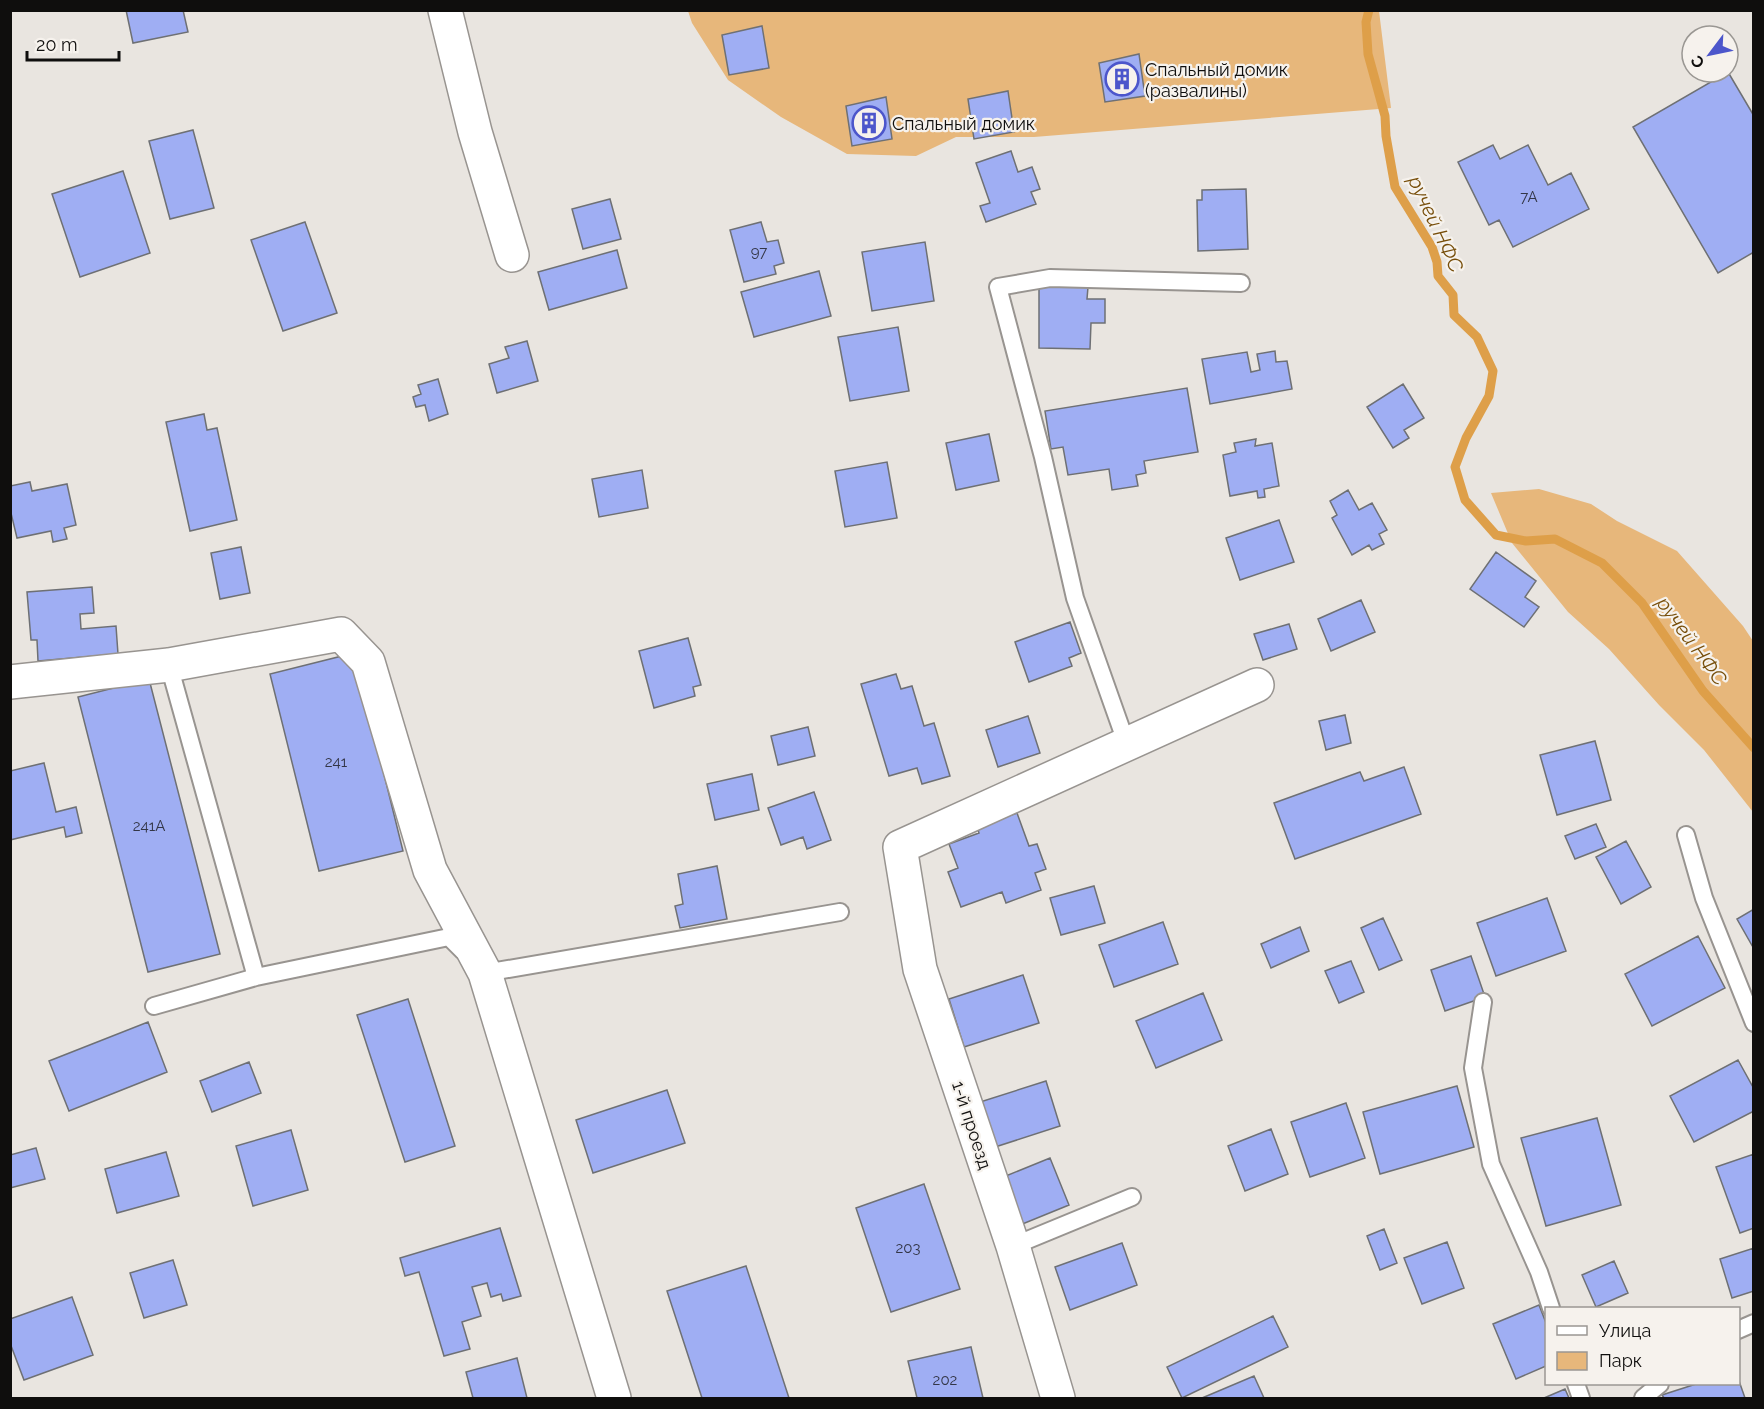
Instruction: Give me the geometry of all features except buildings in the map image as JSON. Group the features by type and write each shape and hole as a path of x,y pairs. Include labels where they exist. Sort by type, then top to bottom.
{"street":[{"path":"445,10 475,132 512,255"},
{"path":"10,682 169,665 341,634 368,662 430,870 485,973 614,1398"},
{"path":"1127,745 1257,685"},
{"name":"1-й проезд","path":"1058,1398 1012,1246 920,969 900,847 1127,745"}],"lane":[{"path":"1127,745 1075,598 1043,457 998,287 1050,278 1241,283"},
{"path":"169,665 256,977"},
{"path":"1686,835 1704,898 1754,1023"},
{"path":"154,1006 256,977 449,937 485,973 840,912"},
{"path":"1483,1002 1473,1068 1491,1164 1539,1272 1551,1307"},
{"path":"1012,1246 1132,1197"},
{"path":"1740,1329 1754,1323"},
{"path":"1642,1398 1658,1385"}],"green space":[{"path":"688,11 1379,11 1391,108 1034,137 956,137 916,156 847,154 781,117 728,80 692,23"},
{"path":"1539,489 1591,504 1617,521 1677,551 1743,626 1753,641 1753,812 1704,750 1659,705 1609,649 1568,612 1512,543 1491,493"}],"waterway":[{"name":"ручей НФС","path":"1369,10 1366,22 1368,54 1385,116 1395,187 1432,247 1437,262 1438,276 1453,295 1454,315 1477,337 1493,371 1489,396 1466,438 1455,467 1465,500 1496,535 1526,541 1555,539 1602,563 1642,603 1703,691 1754,748"}],"place":[{"name":"Спальный домик (развалины)","path":"1122,79"},
{"name":"Спальный домик","path":"869,123"}]}
